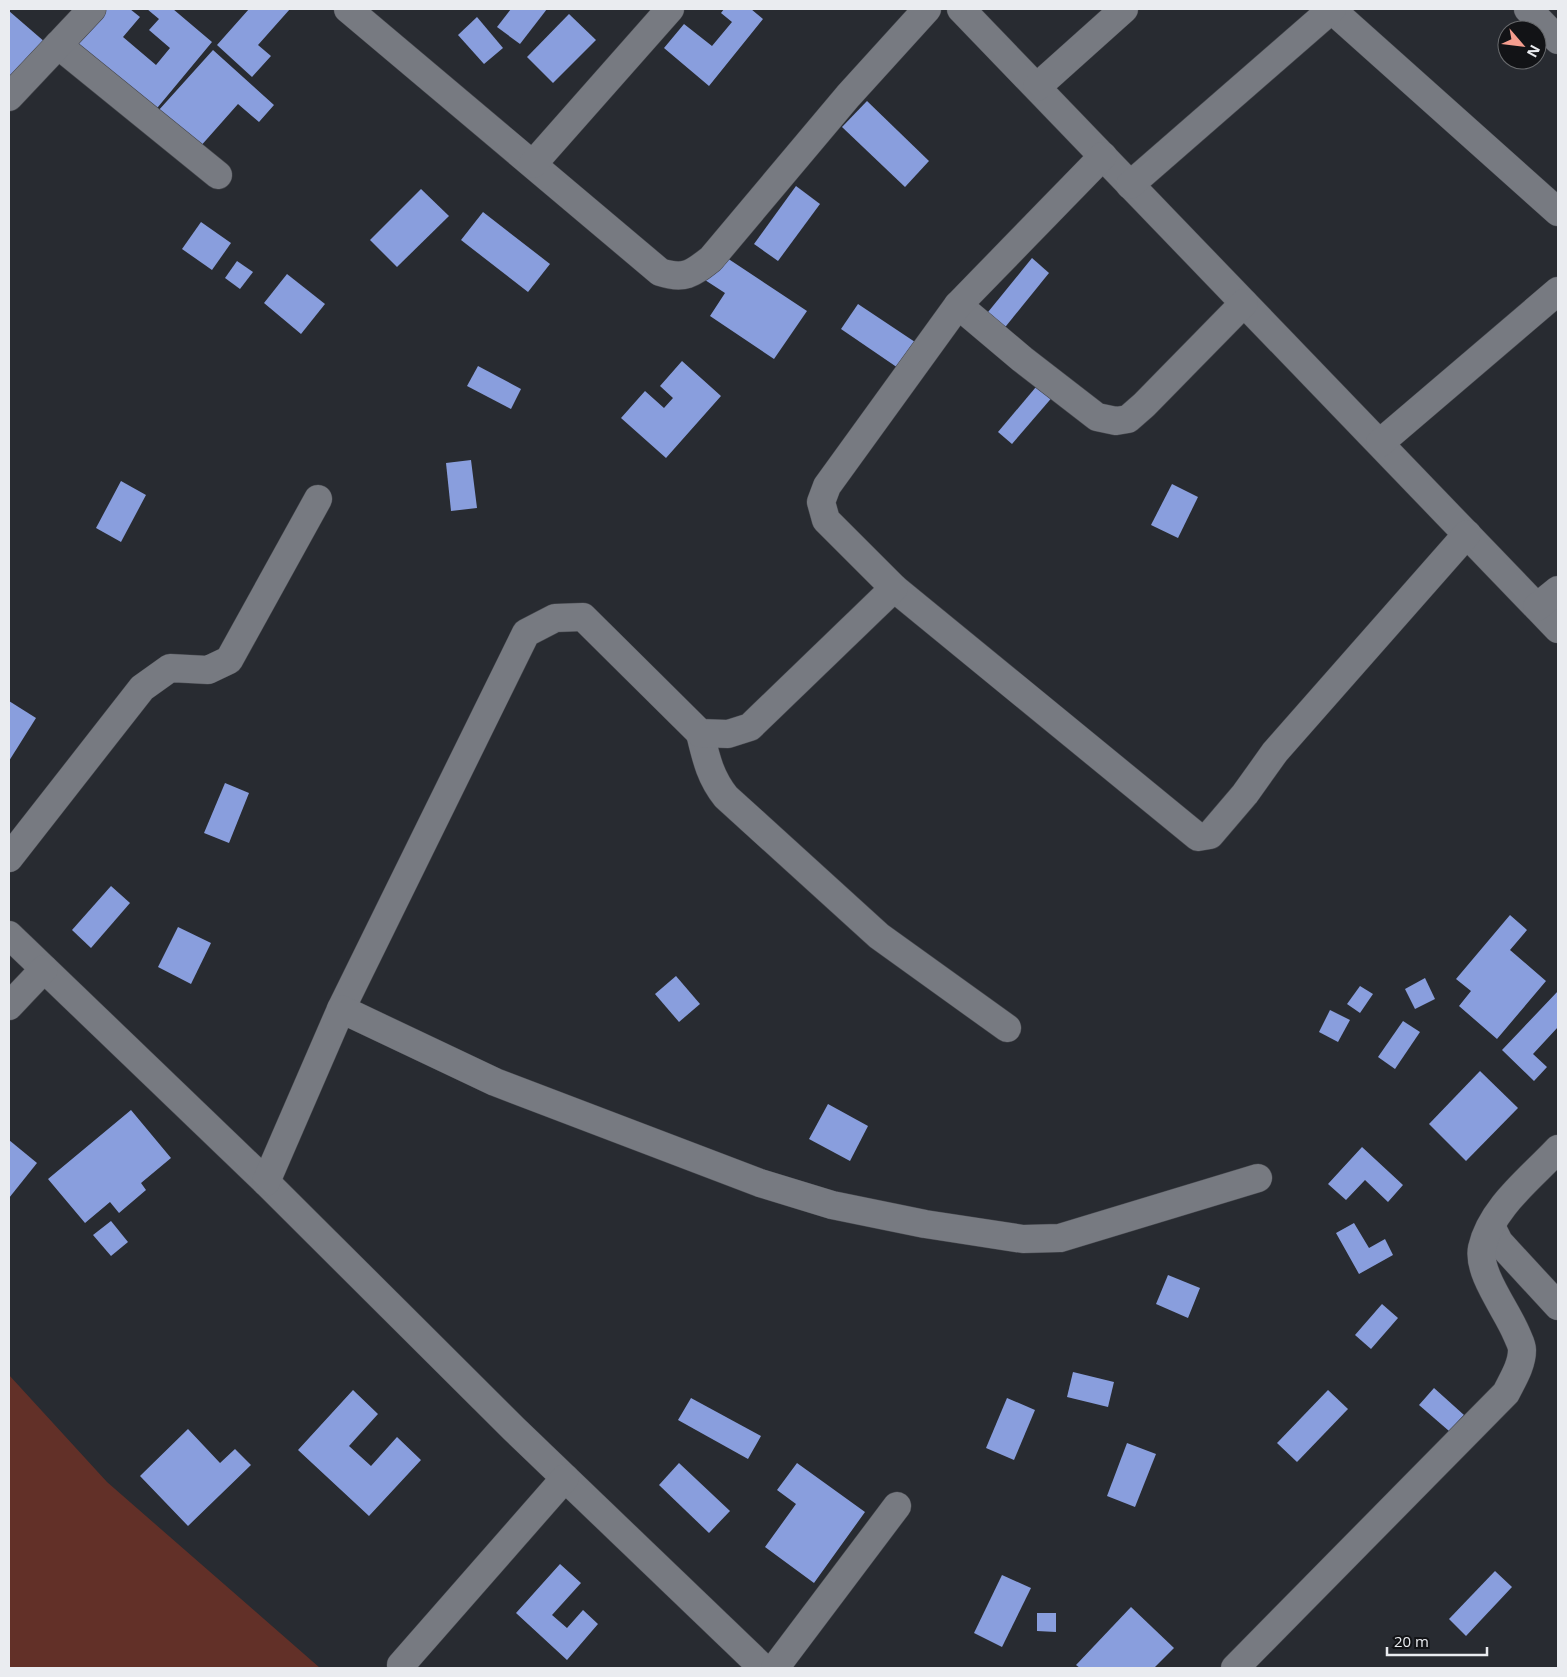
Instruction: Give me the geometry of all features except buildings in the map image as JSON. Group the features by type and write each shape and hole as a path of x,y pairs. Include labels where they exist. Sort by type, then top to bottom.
{"street":[{"path":"9,97 92,9"},
{"path":"534,164 670,9"},
{"path":"360,12 660,272 676,277 693,273 711,259 848,96 927,9"},
{"path":"961,9 1558,629"},
{"path":"1036,87 1124,9"},
{"path":"1130,185 1331,9 1558,212"},
{"path":"1528,9 1558,40"},
{"path":"58,46 218,175"},
{"path":"1103,156 958,305 827,486 821,502 826,520 894,588 1198,837 1210,835 1245,794 1275,752 1467,534"},
{"path":"1380,444 1558,291"},
{"path":"958,305 1022,359 1097,417 1116,422 1128,419 1144,405 1244,302"},
{"path":"9,858 142,688 170,668 208,670 230,660 318,499"},
{"path":"700,733 728,734 750,727 894,588"},
{"path":"1537,607 1558,590"},
{"path":"266,1182 341,1008 526,633 555,618 583,617 700,733 707,767 715,783 726,797 879,936 1008,1028"},
{"path":"9,935 266,1182 565,1478 763,1668"},
{"path":"9,1006 44,970"},
{"path":"341,1008 495,1082 760,1182 832,1205 925,1224 1023,1239 1060,1238 1258,1178"},
{"path":"1235,1668 1506,1393 1519,1367 1522,1348 1509,1316 1485,1275 1482,1253 1491,1226 1501,1208 1558,1149"},
{"path":"1491,1226 1499,1242 1558,1306"},
{"path":"401,1665 565,1478"},
{"path":"775,1668 897,1506"}],"shaded area":[{"path":"9,1375 107,1482 320,1668 9,1668"}]}
